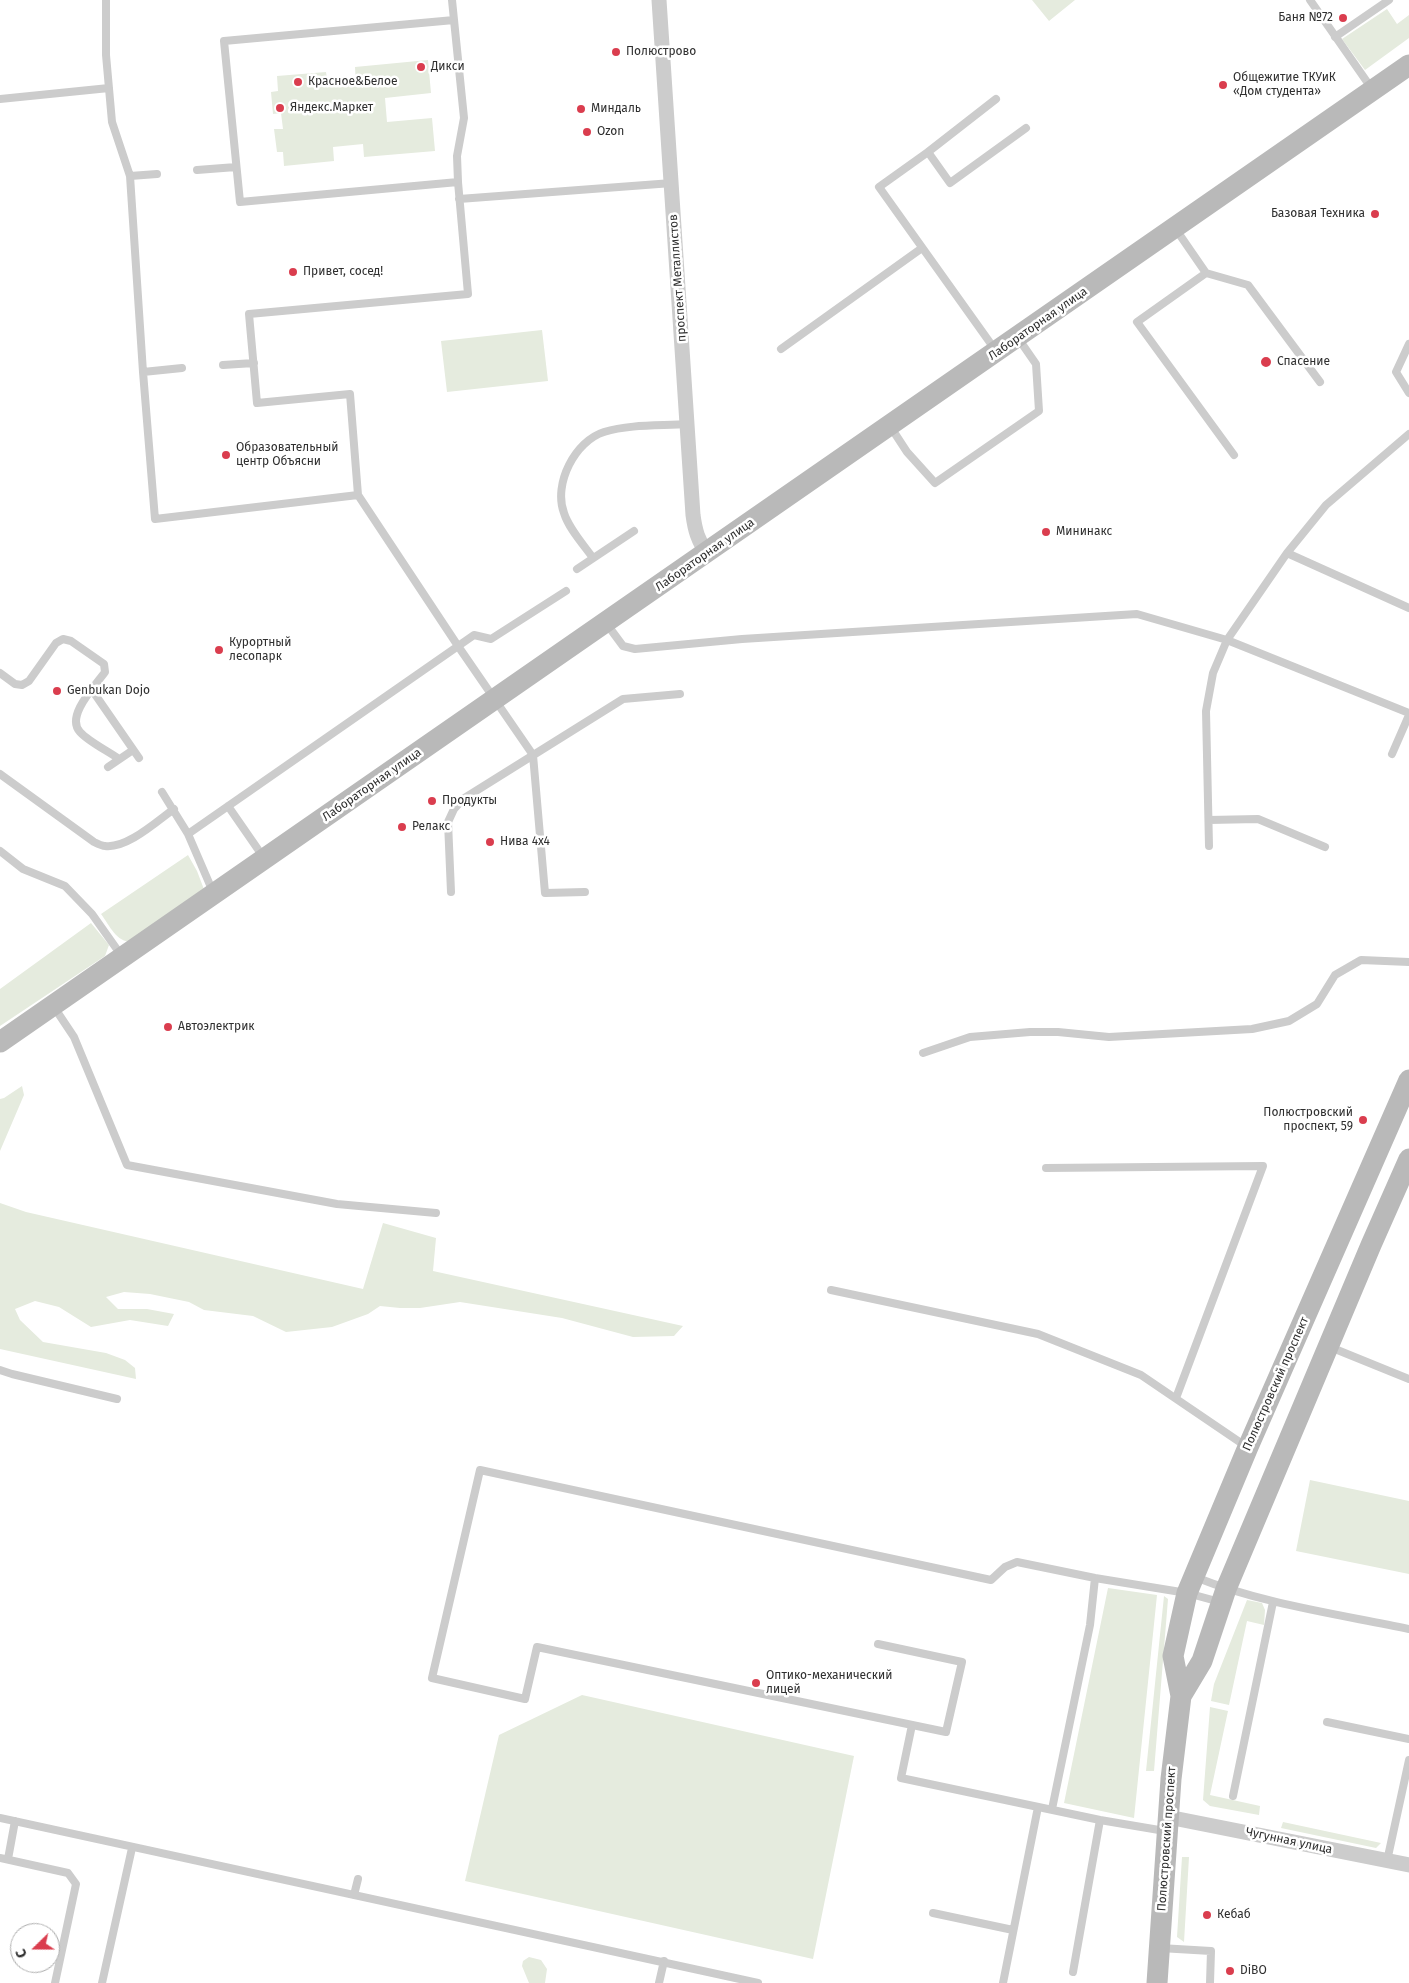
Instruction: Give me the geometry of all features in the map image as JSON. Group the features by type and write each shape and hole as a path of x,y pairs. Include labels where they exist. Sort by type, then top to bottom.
{"street":[{"name":"проспект Металлистов","path":"659,0 695,530 706,553"},
{"name":"Лабораторная улица","path":"0,1042 1018,338 1409,65"},
{"name":"Полюстровский проспект","path":"1157,1983 1167,1825 1181,1696 1173,1656 1190,1584 1409,1080"},
{"name":"Полюстровский проспект","path":"1181,1696 1202,1661 1224,1596 1328,1346 1409,1159"},
{"path":"1342,1234 1371,1245"},
{"name":"Чугунная улица","path":"1167,1825 1409,1865"}],"lane":[{"path":"106,0 106,55 112,122 130,176 142,372 155,519 358,495"},
{"path":"452,0 464,118 457,156 468,294 249,314 257,402 350,394 358,495 533,755 545,893 585,892"},
{"path":"1310,0 1373,90"},
{"path":"1335,36 1389,0"},
{"path":"454,20 224,42 240,202 458,182"},
{"path":"0,99 109,88"},
{"path":"996,99 879,187 997,352"},
{"path":"928,152 950,183 1026,128"},
{"path":"197,170 236,167"},
{"path":"130,176 157,174"},
{"path":"459,199 672,183"},
{"path":"1175,228 1206,273 1248,285 1320,382"},
{"path":"781,349 922,248"},
{"path":"1206,273 1137,322 1234,455"},
{"path":"890,426 907,452 935,482 1039,411 1036,364 1018,338"},
{"path":"1409,344 1396,372 1409,393"},
{"path":"223,365 254,363"},
{"path":"142,372 182,368"},
{"path":"593,558 563,513 561,493 565,475 574,458 585,443 602,433 617,429 688,424"},
{"path":"1210,846 1206,711 1213,673 1227,640 1287,553 1326,505 1409,434"},
{"path":"577,569 634,531"},
{"path":"1287,553 1409,608"},
{"path":"188,834 474,635 492,639 566,591"},
{"path":"606,623 623,646 635,649 742,639 1137,614 1227,640 1409,714 1392,754"},
{"path":"0,674 15,684 22,685 29,681 56,643 63,639 70,641 106,666 105,672 77,712 75,723 80,732 119,759"},
{"path":"92,690 139,758"},
{"path":"451,892 448,822 454,809 463,799 623,699 680,694"},
{"path":"108,767 133,750"},
{"path":"0,774 94,842 106,846 118,845 132,839 174,809"},
{"path":"162,792 188,834 210,885 216,893"},
{"path":"228,806 265,859"},
{"path":"1209,820 1258,819 1325,847"},
{"path":"0,852 24,869 65,886 92,914 123,957"},
{"path":"923,1052 970,1037 1030,1032 1058,1032 1110,1037 1252,1028 1288,1021 1317,1004 1335,974 1361,960 1409,962"},
{"path":"53,1006 74,1037 127,1165 337,1204 436,1213"},
{"path":"1046,1168 1263,1166 1176,1398"},
{"path":"831,1290 1038,1334 1141,1375 1248,1447"},
{"path":"1328,1346 1347,1356 1409,1379"},
{"path":"0,1370 117,1399"},
{"path":"878,1644 962,1662 946,1732 537,1647 525,1699 432,1678 480,1470 991,1580 1005,1567 1017,1562 1095,1578 1190,1584 1224,1596 1274,1602 1409,1629"},
{"path":"1052,1809 1090,1625 1095,1578"},
{"path":"1190,1584 1224,1596"},
{"path":"1233,1796 1274,1602"},
{"path":"1327,1722 1409,1739"},
{"path":"912,1725 901,1778 1100,1820 1167,1825"},
{"path":"1388,1861 1409,1760"},
{"path":"1003,1983 1038,1807"},
{"path":"0,1818 132,1848 664,1961 758,1983"},
{"path":"1073,1972 1100,1820"},
{"path":"15,1821 4,1859 68,1873 76,1884 55,1983"},
{"path":"102,1983 132,1848"},
{"path":"354,1895 358,1879"},
{"path":"934,1913 1013,1930"},
{"path":"1159,1948 1211,1951 1210,1983"},
{"path":"659,1983 664,1961"}],"shaded area":[{"path":"1032,0 1075,0 1049,21"},
{"path":"1387,9 1397,24 1409,15 1409,38 1365,70 1342,39"},
{"path":"428,60 431,93 385,98 387,122 432,118 435,151 364,157 363,144 333,147 334,161 284,166 283,152 277,152 274,129 283,129 281,113 273,114 271,92 278,91 277,76 326,72 328,87 356,85 355,67"},
{"path":"542,330 548,381 447,392 441,341"},
{"path":"188,855 205,892 132,942 118,936 101,914"},
{"path":"91,923 109,945 105,956 0,1026 0,989"},
{"path":"22,1086 24,1095 0,1151 0,1099"},
{"path":"0,1203 26,1212 363,1289 383,1223 436,1238 433,1271 683,1326 674,1336 633,1337 562,1318 460,1302 420,1308 380,1306 368,1314 332,1327 286,1332 253,1316 204,1310 189,1302 150,1294 124,1292 106,1297 118,1309 147,1309 174,1314 168,1326 130,1320 91,1327 59,1307 35,1301 15,1309 20,1320 43,1342 106,1353 125,1360 135,1368 136,1379 0,1349"},
{"path":"1310,1480 1409,1501 1409,1574 1296,1551"},
{"path":"1108,1588 1157,1595 1134,1818 1064,1803"},
{"path":"1164,1596 1168,1599 1154,1771 1146,1771"},
{"path":"1247,1600 1262,1603 1265,1610 1264,1625 1247,1621 1229,1705 1211,1701 1214,1684"},
{"path":"582,1695 854,1756 813,1959 465,1881 499,1735"},
{"path":"1210,1707 1228,1711 1210,1795 1260,1806 1259,1815 1210,1806 1203,1800"},
{"path":"1283,1822 1381,1843 1376,1848 1281,1828"},
{"path":"1182,1857 1189,1857 1184,1942 1177,1937"},
{"path":"529,1957 541,1960 547,1969 545,1983 529,1983 522,1966 523,1961"}],"place":[{"name":"Баня №72","path":"1343,18"},
{"name":"Полюстрово","path":"616,52"},
{"name":"Дикси","path":"421,67"},
{"name":"Красное&Белое","path":"298,82"},
{"name":"Общежитие ТКУиК «Дом студента»","path":"1223,85"},
{"name":"Яндекс.Маркет","path":"280,108"},
{"name":"Миндаль","path":"581,109"},
{"name":"Ozon","path":"587,132"},
{"name":"Базовая Техника","path":"1375,214"},
{"name":"Привет, сосед!","path":"293,272"},
{"name":"Спасение","path":"1266,362"},
{"name":"Образовательный центр Объясни","path":"226,455"},
{"name":"Мининакс","path":"1046,532"},
{"name":"Курортный лесопарк","path":"219,650"},
{"name":"Genbukan Dojo","path":"57,691"},
{"name":"Продукты","path":"432,801"},
{"name":"Релакс","path":"402,827"},
{"name":"Нива 4х4","path":"490,842"},
{"name":"Автоэлектрик","path":"168,1027"},
{"name":"Полюстровский проспект, 59","path":"1363,1120"},
{"name":"Оптико-механический лицей","path":"756,1683"},
{"name":"Кебаб","path":"1207,1915"},
{"name":"DiBO","path":"1230,1971"}]}
